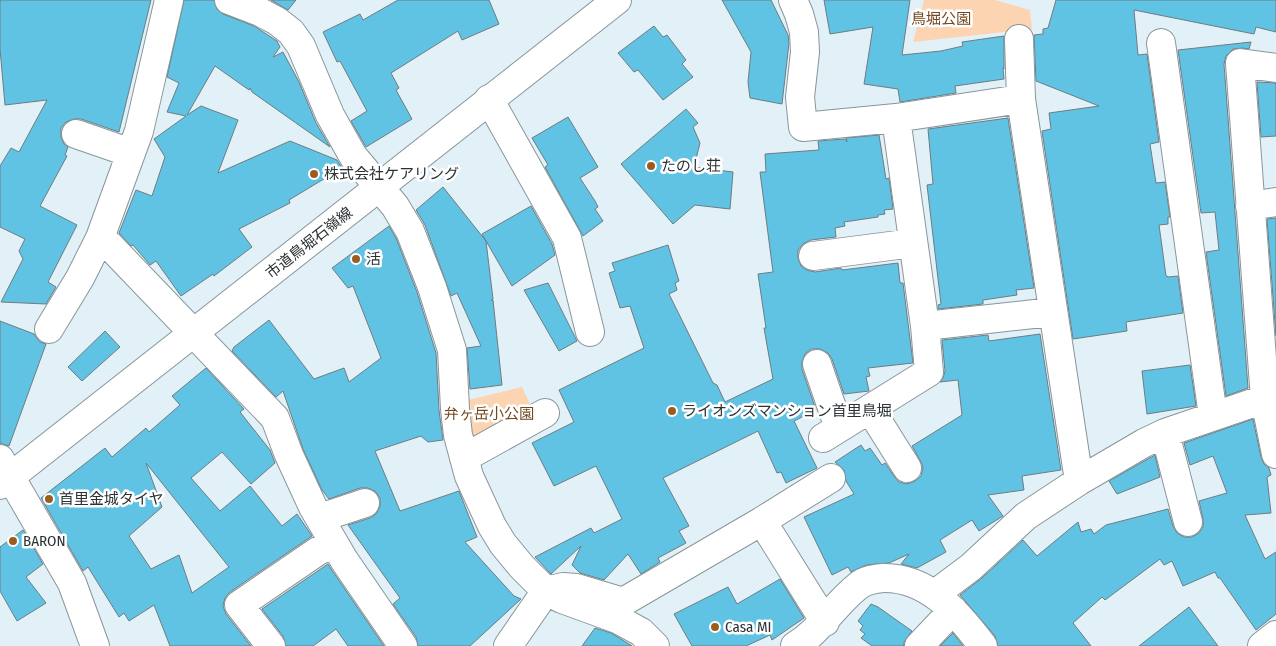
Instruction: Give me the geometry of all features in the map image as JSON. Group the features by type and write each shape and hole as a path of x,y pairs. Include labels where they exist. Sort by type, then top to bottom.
{"street":[{"path":"49,330 80,278 100,238 139,132 169,0"},
{"path":"229,0 269,16 291,32 301,46 330,115 348,148 395,206 416,244 452,350 455,409 458,435 464,458 492,526 522,567 546,591 562,599 617,619 640,632 655,646"},
{"name":"市道鳥堀石嶺線","path":"3,474 193,334 617,0"},
{"path":"793,0 804,32 805,52 800,96 803,126 896,118 1021,99"},
{"path":"1019,39 1021,99 1079,481"},
{"path":"1161,43 1212,416"},
{"path":"1276,68 1240,63 1263,204 1270,397 1276,454"},
{"path":"489,99 567,238 590,332"},
{"path":"817,364 831,433 929,372 925,326 896,118"},
{"path":"76,134 131,153"},
{"path":"100,238 110,246 275,418 296,470 334,543 396,639 403,646"},
{"path":"813,256 913,243"},
{"path":"925,326 1052,312"},
{"path":"919,646 944,602 970,567 1026,516 1144,442 1212,416 1270,397"},
{"path":"870,409 907,468"},
{"path":"464,458 545,413"},
{"path":"1165,433 1188,522"},
{"path":"3,474 72,583 95,646"},
{"path":"508,646 546,591 563,587 576,588 623,602 762,521 830,478"},
{"path":"320,518 365,503"},
{"path":"762,521 825,622"},
{"path":"271,646 233,609 318,551 334,543"},
{"path":"795,646 825,622 859,585 870,579 898,578 910,582 944,602 983,646"},
{"path":"1262,646 1276,635"}],"green space":[{"name":"鳥堀公園","path":"924,0 995,0 1030,10 1032,29 913,42"},
{"name":"弁ヶ岳小公園","path":"522,387 534,413 473,438 468,400"}],"building":[{"path":"0,0 151,0 119,132 81,119 66,122 61,128 61,137 64,144 68,147 65,155 67,156 40,206 77,225 48,282 56,287 46,304 1,302 23,259 19,251 25,239 0,227 0,166 11,148 19,152 47,100 5,105 0,49"},
{"path":"184,0 214,0 217,9 223,14 254,26 277,41 280,47 273,57 283,52 299,82 316,123 330,147 252,92 250,88 249,90 215,66 187,115 201,106 238,120 218,173 290,141 337,160 342,168 289,200 290,203 239,229 252,247 214,276 213,274 181,296 156,261 150,265 133,245 131,246 119,233 136,190 152,196 165,157 154,139 186,116 167,112 179,83 167,77"},
{"path":"271,0 296,0 288,10"},
{"path":"398,0 489,0 499,24 462,40 458,31 391,73 399,88 396,90 412,119 366,147 351,121 367,111 340,61 337,62 323,32 360,14 363,20"},
{"path":"722,0 771,0 788,35 789,43 782,104 750,98 748,82 751,52"},
{"path":"824,0 910,0 902,55 941,51 963,46 962,42 1004,36 1004,79 955,86 956,93 900,102 898,89 864,84 873,27 830,34"},
{"path":"1056,0 1276,0 1276,32 1256,27 1254,34 1134,10 1138,55 1147,54 1159,142 1150,144 1156,183 1165,182 1170,217 1168,217 1168,224 1159,225 1166,276 1178,276 1183,313 1126,322 1127,331 1073,339 1042,131 1051,129 1049,113 1099,106 1036,81 1034,35 1043,34 1043,29 1048,28"},
{"path":"654,26 663,37 667,35 686,60 682,64 693,77 663,100 638,70 634,72 618,53"},
{"path":"1251,42 1249,49 1233,49 1226,56 1224,64 1248,388 1226,396 1206,252 1219,250 1215,212 1201,213 1178,50"},
{"path":"1257,82 1276,83 1276,136 1261,137"},
{"name":"たのし荘","path":"686,109 698,123 693,127 700,143 694,167 733,172 730,209 695,205 673,224 621,164"},
{"path":"568,117 598,167 580,178 595,201 598,207 595,209 603,221 583,236 545,167 548,165 532,138"},
{"path":"1008,118 1034,288 1016,290 1017,295 983,300 983,304 938,309 938,305 941,304 927,185 933,184 928,129"},
{"path":"879,135 886,179 889,178 893,209 884,210 885,214 878,215 878,217 844,222 845,226 835,228 836,237 811,240 803,244 798,250 798,258 801,266 815,272 898,263 900,283 903,283 913,363 868,368 870,376 866,377 869,391 844,394 832,359 828,353 820,349 811,349 805,354 802,369 816,410 794,421 817,468 786,483 781,472 777,473 758,431 663,478 689,526 679,531 686,543 658,558 660,562 641,574 628,554 604,580 580,573 572,565 581,546 551,574 535,557 591,528 594,533 622,519 596,466 554,486 532,443 574,422 559,390 644,348 630,306 620,308 609,273 615,271 612,263 668,245 679,281 675,283 677,290 669,294 713,383 717,385 725,402 773,379 764,328 766,328 758,274 773,272 760,172 766,172 765,154 819,150 818,141 845,139 847,142 846,138"},
{"path":"443,187 486,241 493,299 491,300 493,300 502,385 470,389 467,348 481,346 457,293 451,296 425,225 416,210"},
{"path":"531,206 552,244 555,255 512,286 482,234"},
{"path":"1276,218 1276,336 1267,219"},
{"path":"389,226 396,238 417,292 436,353 439,410 443,440 428,442 421,436 375,451 400,511 459,491 477,537 465,542 514,596 521,599 470,646 418,646 416,637 393,604 400,598 348,525 370,518 376,514 380,507 380,498 375,491 368,488 360,488 329,499 322,490 303,449 283,391 276,397 232,351 234,347 269,320 314,379 344,368 349,382 381,358 353,286 348,288 332,268"},
{"path":"548,283 577,341 559,351 524,290"},
{"path":"0,321 34,334 40,342 46,344 9,446 0,443"},
{"path":"105,331 120,347 82,381 68,367"},
{"path":"1040,334 1061,470 1022,476 1024,490 988,495 1003,516 979,531 972,520 940,540 946,552 917,568 901,564 909,554 889,563 866,565 851,572 848,567 832,575 804,517 854,494 846,481 844,470 835,462 861,445 865,451 870,448 882,465 885,463 899,482 907,484 915,481 921,476 923,467 912,446 962,415 958,380 940,382 945,371 942,340 988,335 989,341"},
{"path":"1190,365 1196,406 1147,414 1142,371"},
{"path":"206,368 244,409 240,412 270,450 275,463 251,484 222,452 191,478 220,511 250,486 282,526 297,514 312,536 230,592 225,598 223,606 226,614 251,646 170,646 154,605 129,621 124,613 119,617 88,567 83,571 41,498 105,448 112,457 146,428 149,432 180,405 172,396","holes":["146,463 229,567 192,593 179,555 151,569 129,536 162,507"]},
{"path":"1253,419 1261,457 1264,464 1269,468 1271,475 1267,477 1271,513 1245,515 1265,559 1276,552 1276,614 1256,630 1215,572 1183,586 1172,561 1164,565 1160,559 1105,600 1102,597 1073,623 1091,646 998,646 995,636 960,595 982,578 1023,540 1037,556 1078,522 1081,532 1091,529 1094,534 1106,525 1168,509 1177,533 1184,537 1192,537 1199,533 1203,527 1203,519 1199,501 1227,493 1213,456 1190,465 1184,443"},
{"path":"1155,455 1160,477 1117,494 1109,481"},
{"path":"23,530 43,564 26,577 46,603 17,621 0,591 0,547"},
{"path":"328,564 384,646 348,646 336,629 313,646 286,646 283,636 262,609"},
{"path":"780,579 804,618 772,640 770,635 746,646 692,646 674,614 728,587 737,604"},
{"path":"871,604 912,631 904,642 904,646 872,646 861,638 865,634 860,630 863,626 858,621"},
{"path":"1189,607 1218,646 1139,646"},
{"path":"595,628 611,633 632,646 582,646"},
{"path":"953,633 963,646 940,646"}],"place":[{"name":"たのし荘","path":"651,166"},
{"name":"株式会社ケアリング","path":"314,174"},
{"name":"活","path":"356,259"},
{"name":"ライオンズマンション首里鳥堀","path":"672,411"},
{"name":"首里金城タイヤ","path":"49,499"},
{"name":"BARON","path":"13,541"},
{"name":"Casa MI","path":"715,627"}]}
